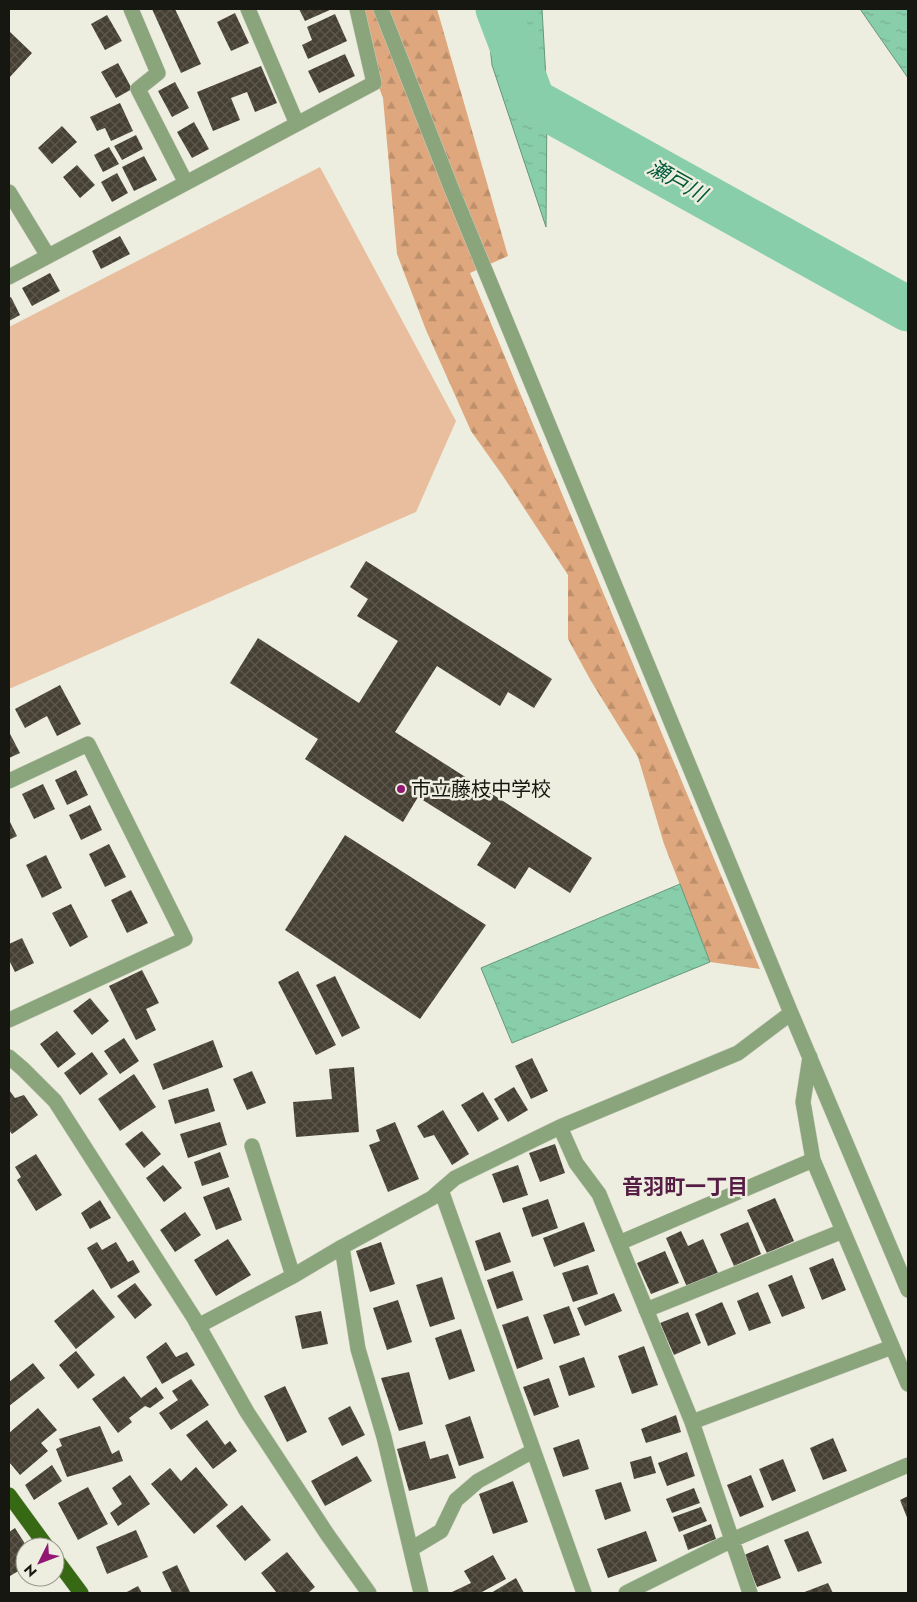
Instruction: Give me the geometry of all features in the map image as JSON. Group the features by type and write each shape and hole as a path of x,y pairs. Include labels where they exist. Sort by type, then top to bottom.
{"main road":[{"path":"9,1495 40,1537"},
{"path":"65,1571 81,1593"}],"street":[{"path":"131,9 158,73 138,89 186,183"},
{"path":"248,9 297,124"},
{"path":"9,277 374,83 356,9"},
{"path":"381,9 456,199 791,1013 908,1290"},
{"path":"9,192 48,256"},
{"path":"9,780 88,744 185,939 10,1017"},
{"path":"198,1326 293,1276 432,1198 455,1178 560,1127 738,1053 791,1013"},
{"path":"9,1057 55,1101 198,1326 247,1412 327,1534 369,1593"},
{"path":"810,1057 803,1102 813,1160 908,1384"},
{"path":"560,1127 576,1164 599,1194 692,1422 750,1593"},
{"path":"252,1146 293,1276"},
{"path":"619,1243 813,1160"},
{"path":"440,1190 584,1593"},
{"path":"646,1310 843,1231"},
{"path":"342,1247 358,1349 384,1437 421,1593"},
{"path":"692,1422 892,1347"},
{"path":"411,1549 441,1532 456,1500 478,1481 533,1450"},
{"path":"626,1593 732,1540 908,1465"}],"green space":[{"path":"349,9 437,9 508,256 470,273 760,969 710,962 664,844 638,757 591,681 568,639 568,575 471,431 426,330 397,254 383,98"}],"shaded area":[{"path":"320,167 456,421 416,512 9,689 9,327"}],"water":[{"path":"486,9 542,9 547,97 546,227 492,65"},
{"path":"860,9 908,9 908,78"},
{"path":"680,884 710,962 512,1043 481,968"}],"building":[{"path":"152,9 175,9 201,64 181,73"},
{"path":"299,9 332,9 305,21"},
{"path":"235,13 249,43 231,51 217,22"},
{"path":"335,14 347,41 308,59 302,45 312,40 307,27"},
{"path":"107,15 122,41 105,50 91,24"},
{"path":"9,31 32,53 9,78"},
{"path":"345,54 355,76 319,93 308,71"},
{"path":"118,63 132,89 116,98 101,72"},
{"path":"261,66 277,103 255,112 247,92 231,98 240,120 213,131 197,92"},
{"path":"175,82 189,108 172,117 158,91"},
{"path":"120,103 133,131 111,141 105,128 97,131 90,117"},
{"path":"194,122 209,149 192,158 177,132"},
{"path":"62,126 77,142 52,164 38,148"},
{"path":"136,135 143,149 122,160 114,146"},
{"path":"109,147 119,164 103,172 94,155"},
{"path":"144,156 157,180 134,191 122,167"},
{"path":"77,165 95,185 80,198 63,177"},
{"path":"117,173 128,193 112,202 101,182"},
{"path":"120,236 130,254 101,269 92,251"},
{"path":"50,273 60,291 32,306 22,288"},
{"path":"11,297 20,315 9,321 9,298"},
{"path":"366,561 552,679 534,708 508,692 500,706 437,666 395,732 592,858 570,893 529,867 515,889 477,865 491,843 418,797 403,822 305,759 318,739 230,683 258,638 359,703 398,641 357,616 368,599 350,587"},
{"path":"60,685 81,724 57,736 47,716 25,728 15,709"},
{"path":"9,732 20,753 9,758"},
{"path":"76,770 88,795 67,805 55,780"},
{"path":"43,784 55,809 34,819 22,794"},
{"path":"90,805 102,830 81,840 69,815"},
{"path":"9,820 17,836 9,840"},
{"path":"345,835 486,925 420,1019 285,930"},
{"path":"109,844 126,877 105,887 89,854"},
{"path":"46,855 62,888 42,898 26,865"},
{"path":"131,890 148,923 127,933 111,900"},
{"path":"71,904 88,937 70,947 52,913"},
{"path":"22,938 34,963 15,972 9,960 9,944"},
{"path":"142,970 159,1003 146,1009 156,1030 136,1040 109,986"},
{"path":"298,971 336,1045 316,1055 278,982"},
{"path":"335,976 360,1028 342,1037 316,985"},
{"path":"90,998 109,1021 92,1035 73,1011"},
{"path":"57,1031 76,1054 58,1068 40,1044"},
{"path":"124,1038 139,1061 120,1074 104,1051"},
{"path":"213,1040 223,1067 163,1090 153,1064"},
{"path":"92,1052 108,1074 80,1095 64,1073"},
{"path":"532,1058 548,1091 531,1099 515,1066"},
{"path":"354,1067 359,1132 296,1137 293,1102 332,1099 329,1069"},
{"path":"252,1071 266,1103 247,1110 233,1079"},
{"path":"134,1074 156,1107 120,1131 98,1099"},
{"path":"514,1087 528,1110 508,1122 494,1099"},
{"path":"208,1088 215,1111 175,1124 168,1100"},
{"path":"9,1090 15,1098 24,1095 38,1115 12,1134 9,1130"},
{"path":"483,1092 499,1119 478,1132 461,1105"},
{"path":"443,1110 469,1154 452,1165 434,1135 424,1138 417,1126"},
{"path":"220,1122 227,1145 188,1158 180,1134"},
{"path":"395,1122 419,1179 388,1192 369,1145 380,1141 376,1130"},
{"path":"142,1131 161,1154 144,1168 125,1144"},
{"path":"555,1144 565,1173 540,1182 529,1153"},
{"path":"220,1152 229,1177 202,1186 194,1162"},
{"path":"36,1154 62,1195 36,1211 17,1180 21,1177 15,1167"},
{"path":"163,1165 182,1188 164,1202 146,1178"},
{"path":"518,1165 528,1195 503,1203 492,1174"},
{"path":"229,1187 242,1220 216,1230 203,1197"},
{"path":"775,1198 794,1241 767,1253 747,1210"},
{"path":"548,1199 558,1228 532,1237 522,1208"},
{"path":"100,1200 111,1218 90,1229 81,1213"},
{"path":"185,1212 201,1235 175,1252 160,1230"},
{"path":"584,1222 595,1251 554,1267 543,1238"},
{"path":"748,1222 761,1254 734,1266 720,1234"},
{"path":"681,1231 688,1246 703,1239 718,1273 687,1287 666,1238"},
{"path":"500,1232 511,1262 485,1271 475,1241"},
{"path":"228,1239 251,1275 216,1296 194,1260"},
{"path":"97,1242 102,1250 116,1242 128,1262 133,1260 140,1272 111,1289 87,1248"},
{"path":"381,1242 395,1284 370,1292 356,1251"},
{"path":"665,1251 679,1283 651,1294 637,1263"},
{"path":"833,1258 846,1290 822,1300 809,1268"},
{"path":"588,1265 598,1294 573,1302 562,1273"},
{"path":"513,1271 523,1300 497,1309 487,1280"},
{"path":"792,1275 805,1308 782,1317 768,1285"},
{"path":"442,1277 455,1319 430,1327 416,1285"},
{"path":"135,1283 152,1305 135,1319 117,1296"},
{"path":"93,1289 115,1317 76,1349 54,1321"},
{"path":"758,1292 771,1323 749,1331 737,1301"},
{"path":"614,1293 622,1311 585,1326 577,1308"},
{"path":"398,1300 412,1342 387,1350 373,1308"},
{"path":"722,1302 736,1334 708,1346 695,1314"},
{"path":"569,1306 580,1335 554,1344 543,1315"},
{"path":"321,1311 328,1344 302,1349 295,1316"},
{"path":"688,1312 701,1343 674,1355 660,1323"},
{"path":"528,1316 543,1359 517,1369 502,1325"},
{"path":"461,1329 475,1371 449,1380 435,1338"},
{"path":"166,1342 176,1357 187,1352 195,1365 162,1384 146,1357"},
{"path":"644,1346 658,1385 632,1394 618,1356"},
{"path":"76,1351 95,1375 78,1389 59,1365"},
{"path":"584,1357 595,1387 569,1396 559,1366"},
{"path":"33,1363 45,1378 9,1406 9,1382"},
{"path":"409,1372 423,1424 399,1431 381,1378"},
{"path":"124,1376 141,1398 156,1387 164,1398 150,1408 145,1406 129,1418 132,1422 118,1433 92,1399"},
{"path":"549,1378 559,1407 534,1416 523,1387"},
{"path":"191,1379 209,1405 171,1430 159,1413 178,1400 172,1391"},
{"path":"285,1386 307,1432 287,1442 264,1396"},
{"path":"350,1406 365,1435 342,1446 328,1418"},
{"path":"38,1408 57,1430 41,1443 48,1451 20,1475 9,1462 9,1433"},
{"path":"676,1415 681,1432 646,1443 641,1429"},
{"path":"470,1416 484,1458 459,1466 445,1425"},
{"path":"207,1420 225,1445 230,1441 237,1451 213,1469 186,1435"},
{"path":"100,1426 112,1454 119,1450 123,1461 67,1477 56,1449 62,1446 59,1439"},
{"path":"833,1438 847,1471 823,1480 810,1448"},
{"path":"579,1439 589,1469 563,1477 553,1448"},
{"path":"425,1441 430,1459 448,1454 456,1478 409,1491 397,1449"},
{"path":"687,1452 695,1476 667,1486 658,1463"},
{"path":"357,1456 372,1481 325,1506 311,1481"},
{"path":"651,1456 656,1473 634,1479 630,1462"},
{"path":"783,1459 796,1491 772,1501 759,1469"},
{"path":"52,1465 62,1481 34,1500 25,1485"},
{"path":"196,1467 228,1505 194,1534 151,1484 170,1468 181,1481"},
{"path":"130,1475 150,1504 118,1526 110,1513 122,1504 112,1488"},
{"path":"751,1475 764,1507 740,1517 727,1485"},
{"path":"513,1481 528,1522 493,1534 479,1494"},
{"path":"621,1482 631,1511 605,1520 595,1490"},
{"path":"88,1487 108,1524 78,1540 58,1503"},
{"path":"694,1488 700,1503 672,1513 666,1499"},
{"path":"908,1496 908,1520 900,1500"},
{"path":"242,1505 271,1540 245,1561 216,1526"},
{"path":"701,1507 707,1521 679,1532 673,1517"},
{"path":"711,1524 716,1539 688,1550 683,1535"},
{"path":"15,1528 21,1537 15,1537 15,1573 10,1576 9,1573 9,1532"},
{"path":"136,1530 148,1557 107,1574 96,1547"},
{"path":"646,1531 657,1561 608,1578 597,1549"},
{"path":"808,1531 822,1563 798,1572 784,1540"},
{"path":"768,1545 781,1578 757,1587 744,1555"},
{"path":"287,1552 315,1587 308,1593 277,1593 261,1573"},
{"path":"493,1555 506,1579 480,1593 452,1592 471,1583 464,1571"},
{"path":"177,1565 190,1592 188,1593 172,1593 162,1572"},
{"path":"516,1578 524,1593 491,1593"},
{"path":"828,1583 833,1593 802,1593"},
{"path":"138,1586 142,1593 125,1593"}],"waterway":[{"name":"瀬戸川","path":"498,9 533,101 908,309"}],"place":[{"name":"市立藤枝中学校","path":"401,789"}],"district":[{"name":"音羽町一丁目","path":"685,1187"}]}
